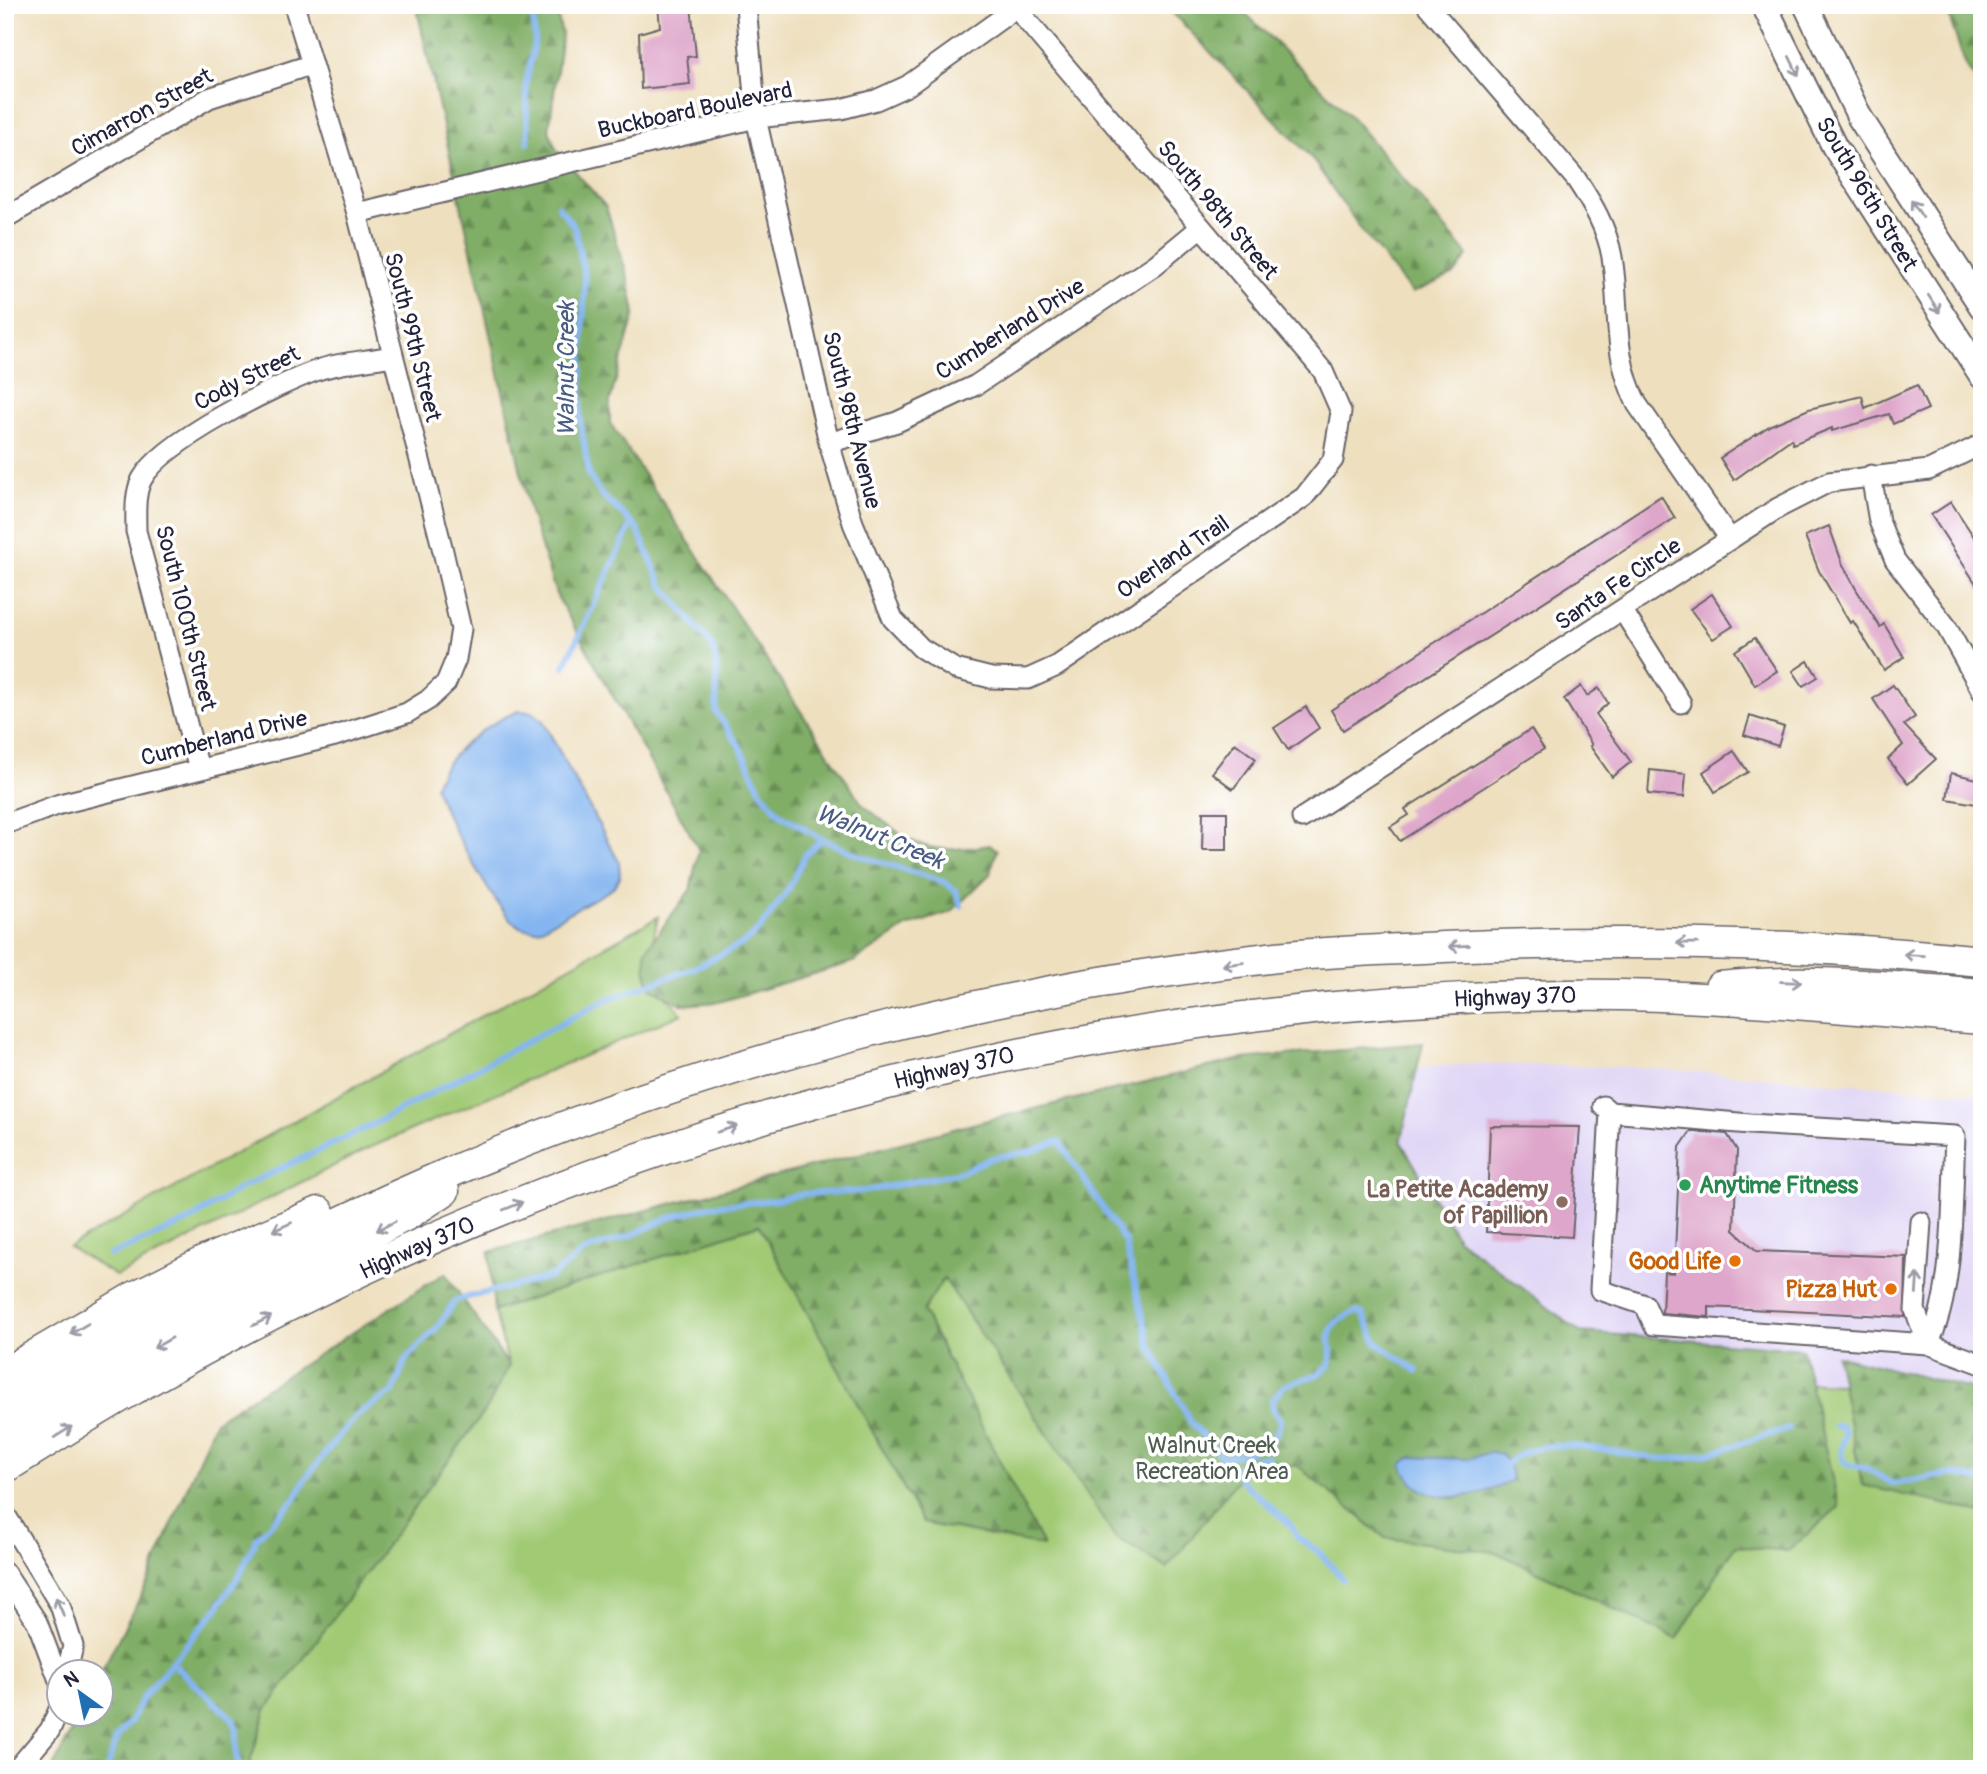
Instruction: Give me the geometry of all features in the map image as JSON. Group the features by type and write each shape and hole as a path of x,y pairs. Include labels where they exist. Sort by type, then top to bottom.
{"highway":[{"path":"5,1404 165,1309 325,1230 441,1177 671,1091 867,1033 965,1009 1087,986 1278,957 1482,945 1622,942 1737,944 1982,961"},
{"path":"1650,995 1772,981 1871,985 1982,994"},
{"name":"Highway 370","path":"5,1468 130,1391 206,1350 415,1248 610,1169 829,1099 938,1071 1089,1038 1278,1011 1460,998 1650,995 1982,1019"},
{"path":"5,1436 199,1322 407,1215 506,1151"},
{"path":"5,1373 134,1297 205,1261 313,1214 441,1177"}],"main road":[{"name":"South 96th Street","path":"1764,5 1834,146 1982,376"},
{"name":"South 96th Street","path":"1805,5 1860,118 1982,307"}],"street":[{"name":"South 99th Street","path":"294,5 356,213 461,629 457,659 446,683"},
{"name":"South 98th Avenue","path":"746,5 756,118 829,443 853,523 893,619 920,648 955,669 991,678 1028,679"},
{"path":"1427,5 1576,178 1589,199 1612,257 1621,365 1627,385 1637,404 1730,539"},
{"name":"Buckboard Boulevard","path":"356,213 756,118 841,109 876,100 907,86 1018,7"},
{"name":"South 98th Street","path":"1018,7 1323,371 1341,412 1333,460"},
{"name":"Cimarron Street","path":"5,218 209,98 310,65"},
{"name":"Cumberland Drive","path":"829,443 897,422 976,385 1155,265 1201,227"},
{"name":"Cody Street","path":"142,478 175,446 213,421 267,393 320,369 391,356"},
{"name":"Santa Fe Circle","path":"1302,818 1778,508 1829,482 1929,470 1982,444"},
{"name":"Overland Trail","path":"1028,679 1057,666 1304,496 1333,460"},
{"path":"1871,475 1879,521 1895,560 1946,626 1982,691"},
{"name":"South 100th Street","path":"142,478 136,505 136,531 199,769"},
{"path":"1623,611 1681,703"},
{"name":"Cumberland Drive","path":"5,824 60,804 335,736 407,713 428,700 446,683"},
{"path":"1928,1344 1937,1327 1947,1269 1955,1136 1750,1124 1606,1109 1600,1290 1645,1305 1654,1325 1928,1344 1982,1364"},
{"path":"1920,1222 1915,1310 1928,1344"},
{"path":"5,1514 60,1605 73,1646 70,1658"},
{"path":"5,1573 37,1622 51,1658"},
{"path":"17,1769 52,1728"}],"shaded area":[{"path":"1470,1064 1635,1067 1982,1094 1982,1418 1582,1372 1303,1076"}],"green space":[{"path":"416,5 555,5 562,34 549,130 556,149 606,207 628,278 635,313 610,401 610,423 862,804 907,838 920,844 948,849 990,845 997,850 990,874 951,912 908,926 853,962 719,1002 682,1005 652,988 646,974 646,950 690,890 699,850 556,594 530,512"},
{"path":"1165,5 1237,5 1353,119 1468,255 1455,274 1412,293 1360,228 1310,156"},
{"path":"1945,5 1982,5 1982,89 1966,66"},
{"path":"658,917 646,974 682,1014 369,1148 116,1276 69,1247"},
{"path":"1423,1043 1401,1142 1457,1238 1580,1332 1802,1349 1839,1507 1788,1551 1735,1546 1677,1639 1496,1552 1385,1538 1298,1466 1251,1463 1167,1568 1115,1537 944,1278 923,1311 1043,1546 923,1523 759,1225 494,1311 489,1252 980,1122 1241,1059"},
{"name":"Walnut Creek Recreation Area","path":"1293,1106 1581,1372 1881,1386 1982,1418 1982,1769 56,1769 90,1728 116,1728 116,1702 509,1366 494,1311 759,1224 813,1323"},
{"path":"445,1273 509,1366 487,1408 266,1710 248,1769 52,1769 73,1728 116,1728 116,1658 108,1658 146,1586 215,1421"},
{"path":"1836,1355 1982,1392 1982,1513 1862,1485"}],"water":[{"path":"519,711 532,712 543,721 619,862 620,877 612,889 538,930 519,926 504,912 470,857 435,786 448,762 469,741 494,723"},
{"path":"1491,1452 1501,1454 1506,1460 1511,1470 1511,1481 1482,1493 1465,1496 1434,1495 1420,1489 1409,1479 1402,1464 1411,1457 1467,1459"}],"building":[{"path":"658,5 691,5 696,56 687,57 690,84 641,89 639,33 660,27"},
{"path":"1917,385 1928,409 1893,424 1889,414 1832,431 1832,428 1793,444 1791,439 1734,480 1720,458 1771,425 1809,409 1862,396 1865,408"},
{"path":"1661,496 1675,518 1343,730 1331,710"},
{"path":"1951,502 1982,549 1982,593 1931,515"},
{"path":"1829,526 1843,565 1856,589 1880,627 1884,624 1904,657 1884,670 1853,621 1850,623 1819,571 1805,536"},
{"path":"1712,594 1733,626 1713,639 1690,609"},
{"path":"1755,638 1777,671 1755,685 1735,651"},
{"path":"1808,661 1818,677 1803,686 1793,671"},
{"path":"1893,685 1915,717 1904,725 1936,759 1908,784 1888,759 1903,745 1873,699"},
{"path":"1581,686 1587,696 1599,688 1608,703 1596,714 1631,762 1612,777 1590,746 1592,745 1564,699"},
{"path":"1306,707 1319,728 1288,750 1274,728"},
{"path":"1750,716 1784,727 1778,746 1744,735"},
{"path":"1531,729 1544,749 1400,841 1390,827 1409,815 1405,809"},
{"path":"1235,743 1256,759 1233,789 1212,773"},
{"path":"1734,751 1748,772 1715,792 1703,772"},
{"path":"1650,770 1686,774 1684,797 1648,794"},
{"path":"1951,773 1982,780 1982,805 1947,799"},
{"path":"1203,812 1227,812 1227,850 1202,850"},
{"path":"1490,1126 1580,1127 1572,1237 1486,1232"},
{"path":"1691,1131 1727,1134 1737,1150 1734,1230 1757,1251 1906,1257 1905,1317 1709,1307 1709,1317 1662,1313 1664,1272 1674,1273 1680,1147"}],"waterway":[{"name":"Walnut Creek","path":"528,142 526,84 535,39 532,5"},
{"name":"Walnut Creek","path":"558,206 575,228 585,279 580,418 589,475 601,494 637,528 662,585 713,647 717,670 716,712 740,747 761,791 780,814 822,839 858,855 944,882 956,891 961,906"},
{"path":"564,667 632,523"},
{"path":"110,1255 187,1222 240,1188 370,1126 603,1001 694,968 742,944 759,930 789,888 805,855 822,839"},
{"path":"107,1769 117,1737 131,1721 143,1697 216,1610 240,1574 256,1539 295,1499 306,1478 342,1432 361,1412 393,1392 406,1359 436,1329 456,1300 551,1277 584,1251 632,1235 668,1218 711,1206 776,1200 803,1194 866,1191 961,1172 992,1158 1032,1151 1059,1141 1125,1242 1150,1346 1190,1421 1246,1485 1291,1525 1297,1537 1319,1552 1343,1579"},
{"path":"1221,1457 1249,1452 1273,1437 1280,1420 1273,1410 1272,1400 1285,1385 1319,1374 1329,1366 1330,1333 1338,1322 1351,1314 1363,1314 1377,1343 1417,1371"},
{"path":"1836,1426 1842,1426 1845,1433 1841,1453 1843,1460 1849,1465 1866,1468 1893,1484 1952,1474 1982,1480"},
{"path":"1508,1463 1523,1453 1559,1446 1578,1446 1653,1458 1688,1457 1722,1450 1789,1429"},
{"path":"1233,1470 1252,1460 1268,1457"},
{"path":"171,1662 232,1718 237,1730 236,1753 239,1769"}],"place":[{"name":"Anytime Fitness","path":"1685,1185"},
{"name":"La Petite Academy of Papillion","path":"1562,1202"},
{"name":"Good Life","path":"1735,1261"},
{"name":"Pizza Hut","path":"1891,1289"}]}
